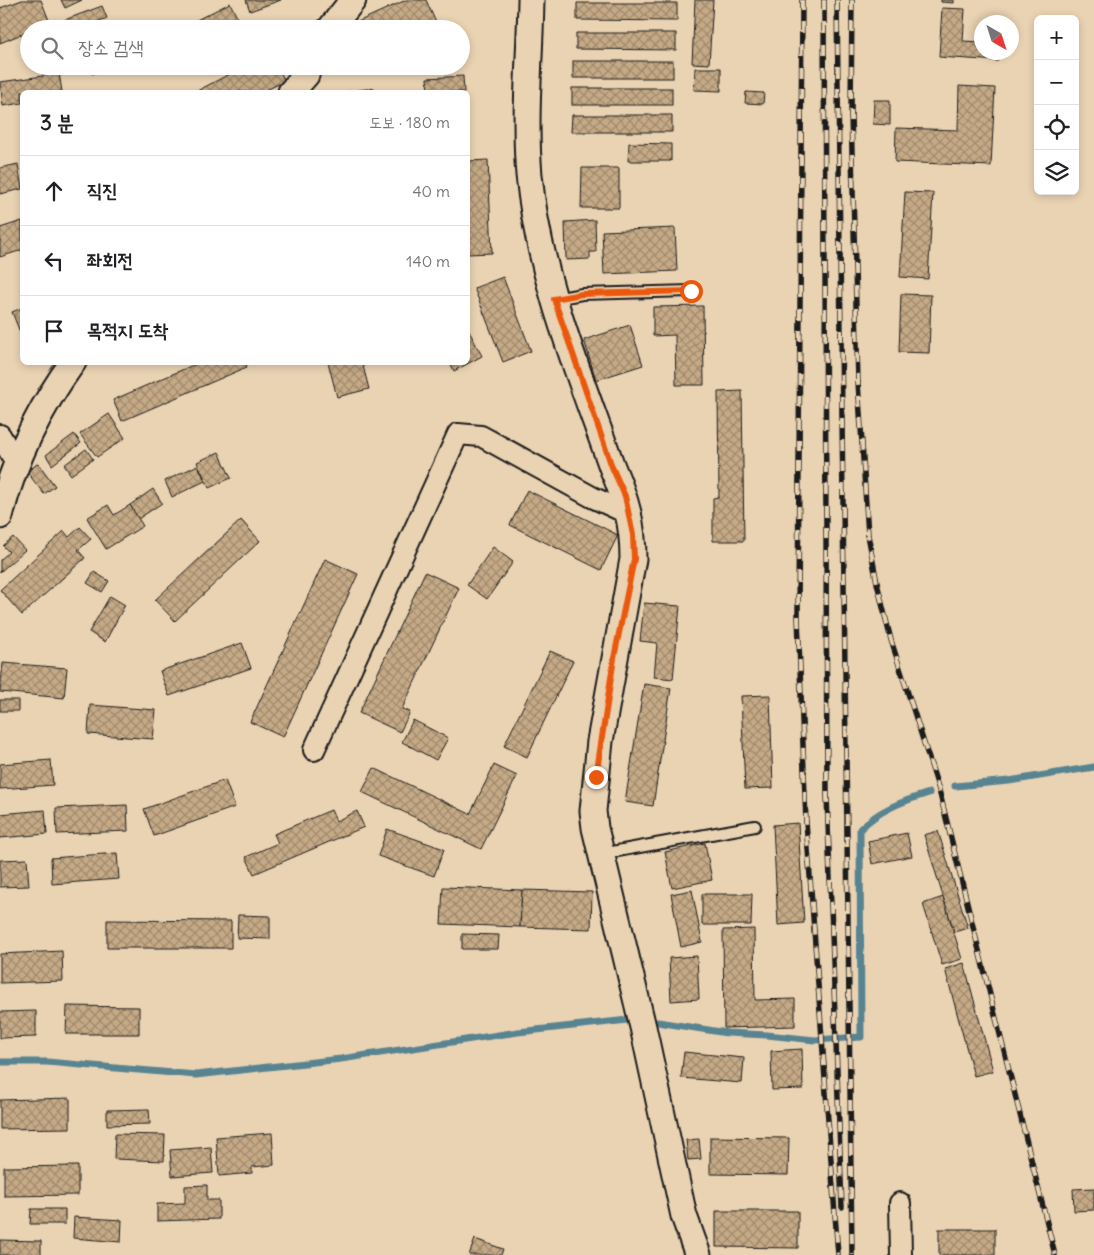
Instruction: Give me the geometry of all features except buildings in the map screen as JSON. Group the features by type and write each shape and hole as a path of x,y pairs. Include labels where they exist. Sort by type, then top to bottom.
{"street":[{"path":"337,20 353,0"},
{"path":"531,0 529,174 546,271 554,299 630,515 634,559 614,658 596,777 593,811 600,854 641,1017 684,1216 698,1255"},
{"path":"292,90 306,75"},
{"path":"0,516 16,463 41,412 71,365"},
{"path":"314,750 458,434 481,436 592,497 630,515"},
{"path":"0,435 16,463"},
{"path":"900,1203 902,1255"}],"lane":[{"path":"554,299 582,294 691,291"},
{"path":"600,854 755,826"}],"waterway":[{"path":"955,786 1009,781 1094,767"},
{"path":"658,1022 727,1033 815,1040 861,1037 860,829 875,816 892,807 929,793"},
{"path":"0,1062 47,1062 196,1075 341,1059 518,1032 628,1020"}],"railway":[{"path":"802,0 798,617 806,822 838,1255"},
{"path":"824,0 827,796 842,1207"},
{"path":"837,0 852,1255"},
{"path":"852,0 851,114 858,382 868,535 891,640 939,790 1055,1255"}],"route":[{"path":"596,777 614,658 634,559 633,535 625,496 612,467 554,299 582,294 691,291"}]}
